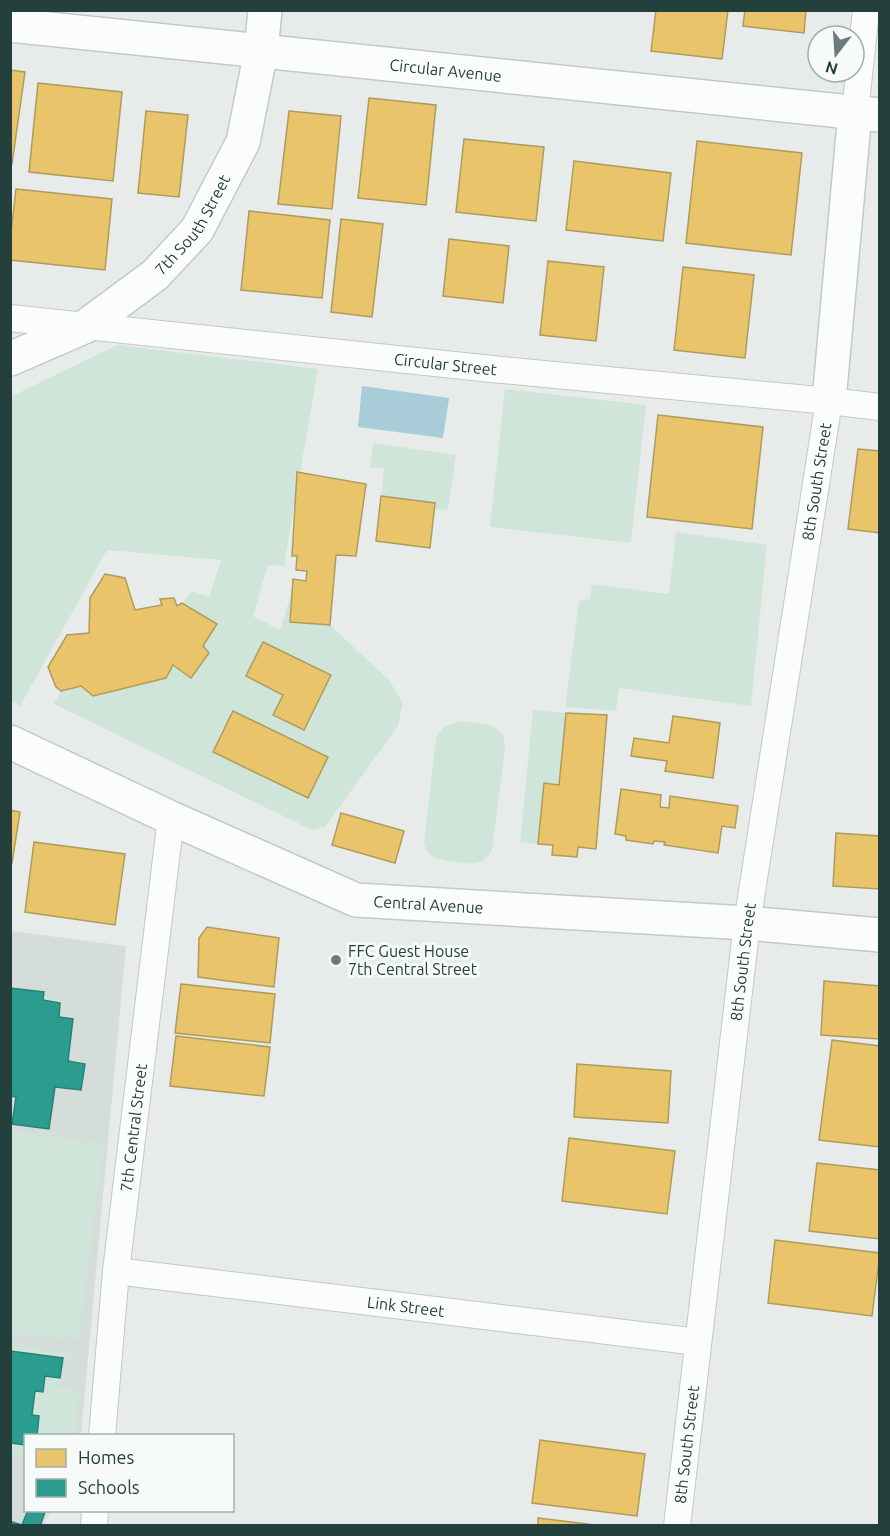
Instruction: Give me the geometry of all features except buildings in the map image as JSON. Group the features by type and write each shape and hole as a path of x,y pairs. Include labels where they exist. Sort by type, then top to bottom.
{"street":[{"name":"7th South Street","path":"10,359 86,326 155,274 197,230 243,142 261,51 266,10"},
{"path":"829,401 867,113 866,10"},
{"name":"Circular Avenue","path":"10,25 867,113"},
{"name":"Circular Street","path":"10,318 879,407"},
{"name":"8th South Street","path":"677,1526 747,922 829,401"},
{"name":"Central Avenue","path":"10,742 171,818 356,900 747,922 879,935"},
{"name":"7th Central Street","path":"102,1434 116,1271 171,818"},
{"name":"Link Street","path":"116,1271 698,1342"}],"shaded area":[{"path":"11,931 126,946 81,1434 24,1434 24,1512 50,1512 43,1525 11,1526"}],"green space":[{"path":"117,345 318,369 284,566 268,565 253,616 280,630 292,591 290,622 330,625 389,680 403,703 398,726 325,827 312,830 54,704 61,691 81,686 94,696 165,679 173,665 191,678 209,653 203,646 217,624 182,603 192,591 209,597 221,560 107,550 20,706 11,701 10,397"},
{"path":"505,389 646,405 631,543 490,527"},
{"path":"373,443 456,455 448,510 435,509 435,503 381,496 384,469 370,467"},
{"path":"676,532 767,545 751,706 619,688 616,711 565,707 579,601 590,599 592,584 669,594"},
{"path":"533,710 566,713 559,785 544,784 538,844 520,842"},
{"path":"460,721 485,724 496,728 503,736 505,743 492,850 487,857 474,863 458,863 435,858 428,852 424,843 436,738 446,726"},
{"path":"11,1132 104,1144 78,1339 11,1334"},
{"path":"10,1346 73,1352 72,1357 63,1358 59,1387 80,1390 74,1434 24,1434 24,1459 11,1453"}],"water":[{"path":"362,386 449,398 443,438 358,427"}],"place":[{"name":"FFC Guest House 7th Central Street","path":"336,960"}]}
